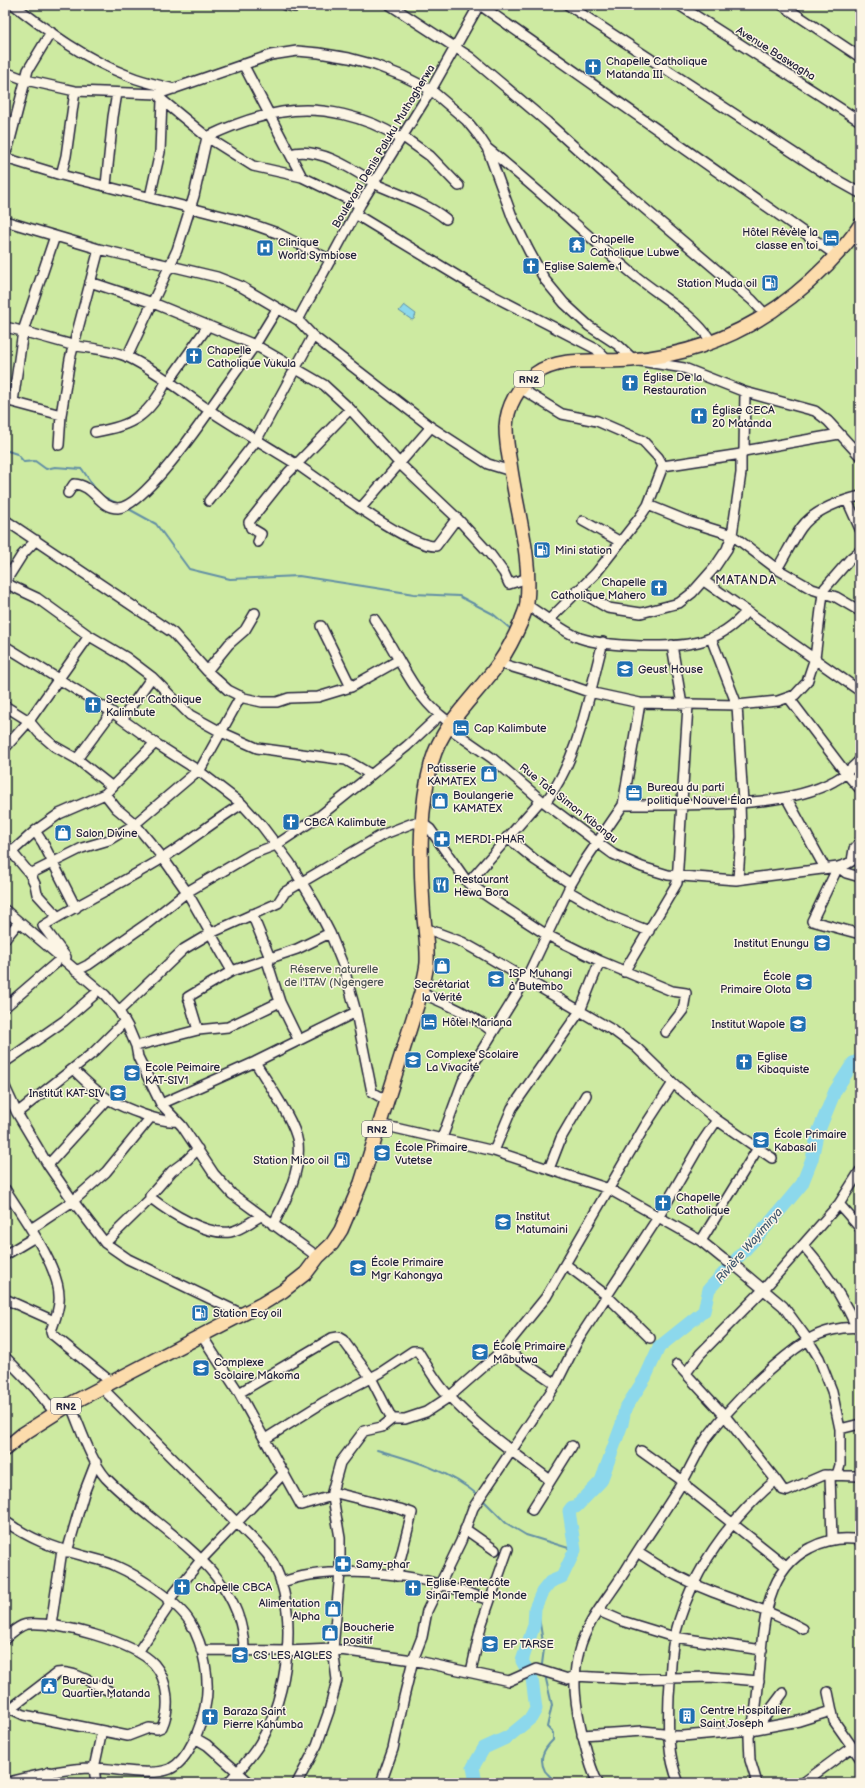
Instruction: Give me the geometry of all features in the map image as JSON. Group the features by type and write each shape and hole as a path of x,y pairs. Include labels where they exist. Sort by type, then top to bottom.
{"highway":[{"name":"RN2","path":"5,1449 23,1434 70,1404 262,1304 294,1283 306,1273 318,1257 332,1244 352,1207 361,1183 378,1124 421,993 427,965 423,906 422,824 426,784 433,758 450,726 499,663 516,634 527,605 527,560 511,471 506,426 513,400 520,388 537,372 550,366 566,363 634,360 669,356 740,330 786,302 814,278 836,255 860,225"}],"street":[{"path":"14,5 72,47 112,69 131,77 174,89"},
{"path":"285,5 295,7"},
{"path":"390,5 470,56 618,186 752,300 766,315"},
{"path":"479,5 836,255"},
{"name":"Boulevard Denis Paluku Muthogherwa","path":"298,320 354,214 431,90 479,5"},
{"path":"568,5 826,174 860,192"},
{"name":"Avenue Baswagha","path":"679,5 860,121"},
{"path":"782,5 860,57"},
{"path":"51,32 28,70 6,160 246,222 277,233 331,260"},
{"path":"5,72 26,80 75,91 160,97 174,89 243,64 285,52 318,52 375,65 431,90 466,120 487,148 634,275 682,311 705,332 711,341"},
{"path":"243,64 302,177"},
{"path":"61,175 66,156 75,91"},
{"path":"106,186 117,93"},
{"path":"160,97 206,137 253,166 302,177 360,205"},
{"path":"150,197 160,152 160,97"},
{"path":"206,137 230,126 270,114 287,111 304,111 346,116 377,125 401,137 430,156 459,186"},
{"path":"127,357 170,266 191,207 206,137"},
{"path":"487,148 513,219 528,251 545,280 569,308 589,326 618,345 634,360 684,368 745,392 814,411 828,421 860,456"},
{"path":"290,154 304,153 325,157 338,162 373,183 410,199 438,213 446,219"},
{"path":"354,214 474,286 596,349 608,361"},
{"path":"5,221 99,249 217,277 240,286 298,320 313,336 432,427 488,464 511,471"},
{"path":"55,236 23,331 9,401 61,415"},
{"path":"59,445 61,415 66,382 99,249"},
{"path":"90,282 153,303 255,345 324,385 350,409 400,464 457,518 490,554 504,573 509,584 528,578"},
{"path":"68,493 74,484 79,484 92,491 99,500 119,508 140,494 170,465 255,345 277,309"},
{"path":"95,432 118,428 144,413 156,399 208,326"},
{"path":"5,327 127,357 168,381 256,441 296,464 360,509 409,537 430,546 436,546 457,518"},
{"path":"209,501 256,441 296,370 313,336"},
{"path":"520,388 562,414 597,421 643,441 658,457 663,466"},
{"path":"578,590 608,608 641,613 679,603 704,581 727,549 732,536 741,473 745,392"},
{"path":"258,542 261,534 251,528 249,522 296,464 350,409"},
{"path":"360,509 432,427"},
{"path":"663,466 839,434"},
{"path":"549,620 596,573 648,505 663,466"},
{"path":"777,569 801,529 808,521 836,504 860,496"},
{"path":"846,500 860,529"},
{"path":"648,505 690,522 732,536 777,569 812,589 836,597 860,611"},
{"path":"5,520 173,634 228,690 241,696 262,702 277,702 289,698 318,697 351,687 399,660"},
{"path":"582,522 619,541"},
{"path":"36,540 22,555 5,582 37,598 89,636 127,658 152,677 190,715 220,732 257,748 346,760 370,774"},
{"path":"499,663 589,692 640,703 737,705 778,701 789,698 795,695 807,682 815,658 823,593 851,558 860,551"},
{"path":"704,581 860,691"},
{"path":"527,605 568,632 582,638 623,644 672,645 701,641 711,638 734,625 747,611"},
{"path":"208,671 229,644 245,630 255,613"},
{"name":"Rue Tata Simon Kibangu","path":"374,619 420,695 450,726 492,758 543,801 613,854 642,867 668,874 738,879 838,867"},
{"path":"321,626 351,687"},
{"path":"5,748 29,721 57,679 89,636"},
{"path":"711,638 737,705 741,802 741,837 738,879"},
{"path":"468,883 507,837 559,785 582,726 589,692 603,642"},
{"path":"624,972 677,883 682,804 685,705 672,645"},
{"path":"5,646 112,712 155,743 199,771 242,804 276,845 315,904 330,932 343,965 356,1012 372,1092 386,1100"},
{"path":"122,719 152,677"},
{"path":"30,874 82,848 109,840 135,824 199,771 241,696"},
{"path":"789,698 860,789"},
{"path":"442,1138 463,1080 526,979 548,935 569,887 584,862 623,805 640,703"},
{"path":"5,706 29,721 39,734 54,746 77,759 111,786"},
{"path":"77,759 112,712"},
{"path":"76,971 88,965 148,923 187,892 252,854 276,845 321,815 370,774 407,746 440,715"},
{"path":"5,858 8,848 69,808 105,794 111,786 155,743"},
{"path":"623,805 741,802 786,797 820,788 846,773 860,760"},
{"path":"105,794 116,808 135,824 163,858 187,892 232,971"},
{"path":"786,797 825,868"},
{"path":"76,971 43,926 163,858 209,824 242,804"},
{"path":"119,1010 184,949 211,933 278,903 285,892 302,884 382,835 413,823 422,824 430,829 468,883 548,935 624,972 672,991 686,993 683,1010 666,1032"},
{"path":"35,831 76,908"},
{"path":"507,837 569,887 613,917 649,931"},
{"path":"860,842 854,848 852,861 838,867 812,921 860,934"},
{"path":"8,848 30,874 35,884 37,894 58,917"},
{"path":"838,867 846,873 860,878"},
{"path":"5,910 105,995 119,1010 136,1046 138,1057 161,1104 177,1121 214,1174 232,1194 318,1257"},
{"path":"252,914 270,958 268,964 280,1002 298,1040"},
{"path":"5,938 19,922"},
{"path":"425,928 462,942 614,1031 637,1048 673,1083 717,1120 772,1158"},
{"path":"198,1030 188,997 232,971 307,945 330,932"},
{"path":"494,1151 512,1108 580,1011 600,961"},
{"path":"5,1007 56,963"},
{"path":"421,993 480,1020 493,1032"},
{"path":"5,1062 64,1021 94,995"},
{"path":"136,1046 198,1030 228,1026 280,1002"},
{"path":"161,1104 255,1062 356,1012"},
{"path":"17,1113 94,1052 122,1024"},
{"path":"255,1062 292,1125 298,1143 294,1179 274,1225"},
{"path":"73,1069 108,1099 144,1116 171,1122 177,1121"},
{"path":"297,1783 317,1745 337,1680 333,1649 340,1572 340,1538 332,1494 340,1463 364,1431 382,1427 392,1419 405,1420 426,1412 449,1397 504,1349 546,1297 645,1126 673,1083"},
{"path":"5,1087 17,1113 48,1165 73,1201 106,1243 128,1259 242,1314"},
{"path":"549,1169 561,1138 586,1095"},
{"path":"48,1165 108,1099"},
{"path":"5,1255 73,1201 106,1172 151,1117"},
{"path":"381,1783 393,1749 414,1660 422,1637 427,1611 476,1503 556,1384 578,1340 659,1216 700,1145 717,1120"},
{"path":"378,1124 494,1151 609,1189 701,1241 722,1258 739,1268 783,1306 808,1340 819,1358 832,1391 840,1429 840,1465 833,1475 832,1540"},
{"path":"701,1241 758,1148"},
{"path":"106,1243 151,1198 150,1196 172,1171 187,1160 198,1149"},
{"path":"686,1373 700,1354 764,1289 803,1245 838,1204 860,1171"},
{"path":"5,1189 8,1200 33,1233 56,1274 60,1302 54,1321 52,1334 106,1385 237,1521 272,1561 281,1582 288,1618 282,1685 270,1724 260,1743 228,1783"},
{"path":"151,1198 164,1208 207,1230 230,1232 247,1225 261,1216"},
{"path":"838,1204 860,1228"},
{"path":"598,1783 589,1764 576,1710 574,1676 585,1630 599,1611 683,1481 707,1437 725,1416 763,1377 808,1340 824,1332 858,1328 823,1267 803,1245"},
{"path":"565,1264 606,1295 650,1338"},
{"path":"5,1299 54,1321"},
{"path":"202,1336 239,1393 265,1438 300,1505 332,1494 412,1513 397,1576"},
{"path":"239,1393 332,1338 338,1337 343,1340 371,1378 392,1419"},
{"path":"504,1349 556,1384"},
{"path":"265,1438 324,1402 371,1378 413,1351 418,1351 438,1383 449,1397 482,1428 550,1480"},
{"path":"5,1357 35,1388 55,1413"},
{"path":"677,1364 725,1416 783,1490 786,1491 810,1480 833,1475 860,1476"},
{"path":"70,1404 96,1462 105,1477 201,1560 215,1574 235,1603 241,1620 244,1638 244,1651"},
{"path":"840,1429 860,1424"},
{"path":"532,1510 572,1446"},
{"path":"641,1451 683,1481 689,1489 786,1566"},
{"path":"51,1625 65,1551 84,1492 96,1462"},
{"path":"138,1652 170,1602 201,1560 284,1473"},
{"path":"676,1782 670,1751 668,1713 674,1637 681,1615 694,1584 718,1542 731,1523 752,1501 776,1480"},
{"path":"5,1521 34,1539 65,1551 115,1565 144,1582 170,1602 190,1622 201,1650 206,1673 208,1694 195,1738 183,1757 169,1769 146,1771 94,1768 49,1772 5,1783"},
{"path":"465,1529 495,1550"},
{"path":"757,1783 750,1760 749,1737 759,1681 767,1610 771,1593 786,1566 804,1550 832,1540 860,1540"},
{"path":"471,1672 481,1626 508,1549"},
{"path":"637,1552 657,1565 694,1584 767,1610 803,1629"},
{"path":"281,1582 290,1579 340,1572 397,1576 440,1585 490,1600"},
{"path":"599,1611 622,1621 674,1637 762,1650"},
{"path":"5,1639 19,1627 27,1624 51,1625 107,1639 138,1652 153,1663 166,1688 167,1700 163,1724 157,1729 149,1728 128,1736 24,1715 6,1709"},
{"path":"201,1650 286,1651 333,1649 414,1660 509,1681 536,1669 568,1679 574,1676 631,1679 711,1677 759,1681"},
{"path":"6,1709 50,1677 62,1672 75,1675 109,1691"},
{"path":"828,1692 831,1711 839,1729 860,1758"},
{"path":"751,1730 761,1722 784,1693"},
{"path":"582,1735 643,1731 663,1733 669,1736 751,1730 798,1721 831,1711"},
{"path":"96,1783 94,1768 102,1731"},
{"path":"195,1738 207,1746 250,1783"},
{"path":"803,1783 852,1748"},
{"path":"49,1772 51,1783"}],"green space":[{"name":"Réserve naturelle de l'ITAV (Ngengere","path":"5,5 860,5 860,1783 5,1783"}],"water":[{"path":"404,305 416,314 414,319 412,320 399,311"}],"waterway":[{"path":"5,450 17,454 24,462 35,461 46,469 55,467 82,469 96,490"},
{"path":"102,496 118,504"},
{"path":"127,508 156,524 189,569 230,579 299,576 414,594 459,596 493,614 513,631"},
{"name":"Rivière Wayimirya","path":"476,1783 473,1767 484,1748 508,1737 531,1718 536,1709 532,1679 522,1661 534,1625 535,1608 542,1592 550,1582 562,1577 575,1550 569,1511 572,1507 576,1507 601,1481 622,1424 625,1409 645,1378 659,1347 704,1311 709,1289 767,1226 802,1184 812,1159 817,1135 835,1091 853,1063 860,1060"},
{"path":"377,1450 431,1467 468,1487 479,1496"},
{"path":"482,1499 506,1523 526,1535 575,1550"},
{"path":"538,1602 540,1607 539,1617 544,1649 542,1664 543,1669"},
{"path":"545,1675 552,1705 547,1727 553,1733 553,1740 545,1750 542,1762 545,1771 555,1783"}],"place":[{"name":"Chapelle Catholique Matanda III","path":"593,67"},
{"name":"Hôtel Révèle la classe en toi","path":"831,238"},
{"name":"Chapelle Catholique Lubwe","path":"577,245"},
{"name":"Clinique World Symbiose","path":"265,248"},
{"name":"Eglise Saleme 1","path":"531,266"},
{"name":"Station Muda oil","path":"770,283"},
{"name":"Chapelle Catholique Vukula","path":"194,356"},
{"name":"Église De la Restauration","path":"630,383"},
{"name":"Église CECA 20 Matanda","path":"699,416"},
{"name":"Mini station","path":"542,550"},
{"name":"Chapelle Catholique Mahero","path":"659,588"},
{"name":"Geust House","path":"625,669"},
{"name":"Secteur Catholique Kalimbute","path":"93,705"},
{"name":"Cap Kalimbute","path":"461,728"},
{"name":"Patisserie KAMATEX","path":"489,774"},
{"name":"Bureau du parti politique Nouvel Élan","path":"634,793"},
{"name":"Boulangerie KAMATEX","path":"440,801"},
{"name":"CBCA Kalimbute","path":"291,822"},
{"name":"Salon Divine","path":"63,833"},
{"name":"MERDI-PHAR","path":"442,839"},
{"name":"Restaurant Hewa Bora","path":"441,885"},
{"name":"Institut Enungu","path":"822,943"},
{"name":"Secrétariat la Vérité","path":"442,966"},
{"name":"ISP Muhangi à Butembo","path":"496,979"},
{"name":"École Primaire Olota","path":"804,982"},
{"name":"Hôtel Mariana","path":"429,1022"},
{"name":"Institut Wapole","path":"798,1024"},
{"name":"Complexe Scolaire La Vivacité","path":"413,1060"},
{"name":"Eglise Kibaquiste","path":"744,1062"},
{"name":"Ecole Peimaire KAT-SIV1","path":"132,1073"},
{"name":"Institut KAT-SIV","path":"118,1093"},
{"name":"École Primaire Kabasali","path":"761,1140"},
{"name":"École Primaire Vutetse","path":"382,1153"},
{"name":"Station Mico oil","path":"342,1160"},
{"name":"Chapelle Catholique","path":"663,1203"},
{"name":"Institut Matumaini","path":"503,1222"},
{"name":"École Primaire Mgr Kahongya","path":"358,1268"},
{"name":"Station Ecy oil","path":"200,1313"},
{"name":"École Primaire Mabutwa","path":"480,1352"},
{"name":"Complexe Scolaire Makoma","path":"201,1368"},
{"name":"Samy-phar","path":"343,1564"},
{"name":"Chapelle CBCA","path":"182,1587"},
{"name":"Eglise Pentecôte Sinaï Temple Monde","path":"413,1588"},
{"name":"Alimentation Alpha","path":"333,1609"},
{"name":"Boucherie positif","path":"330,1633"},
{"name":"EP TARSE","path":"490,1644"},
{"name":"CS LES AIGLES","path":"240,1655"},
{"name":"Bureau du Quartier Matanda","path":"49,1686"},
{"name":"Centre Hospitalier Saint Joseph","path":"687,1716"},
{"name":"Baraza Saint Pierre Kahumba","path":"210,1717"}],"district":[{"name":"MATANDA","path":"746,580"}]}
